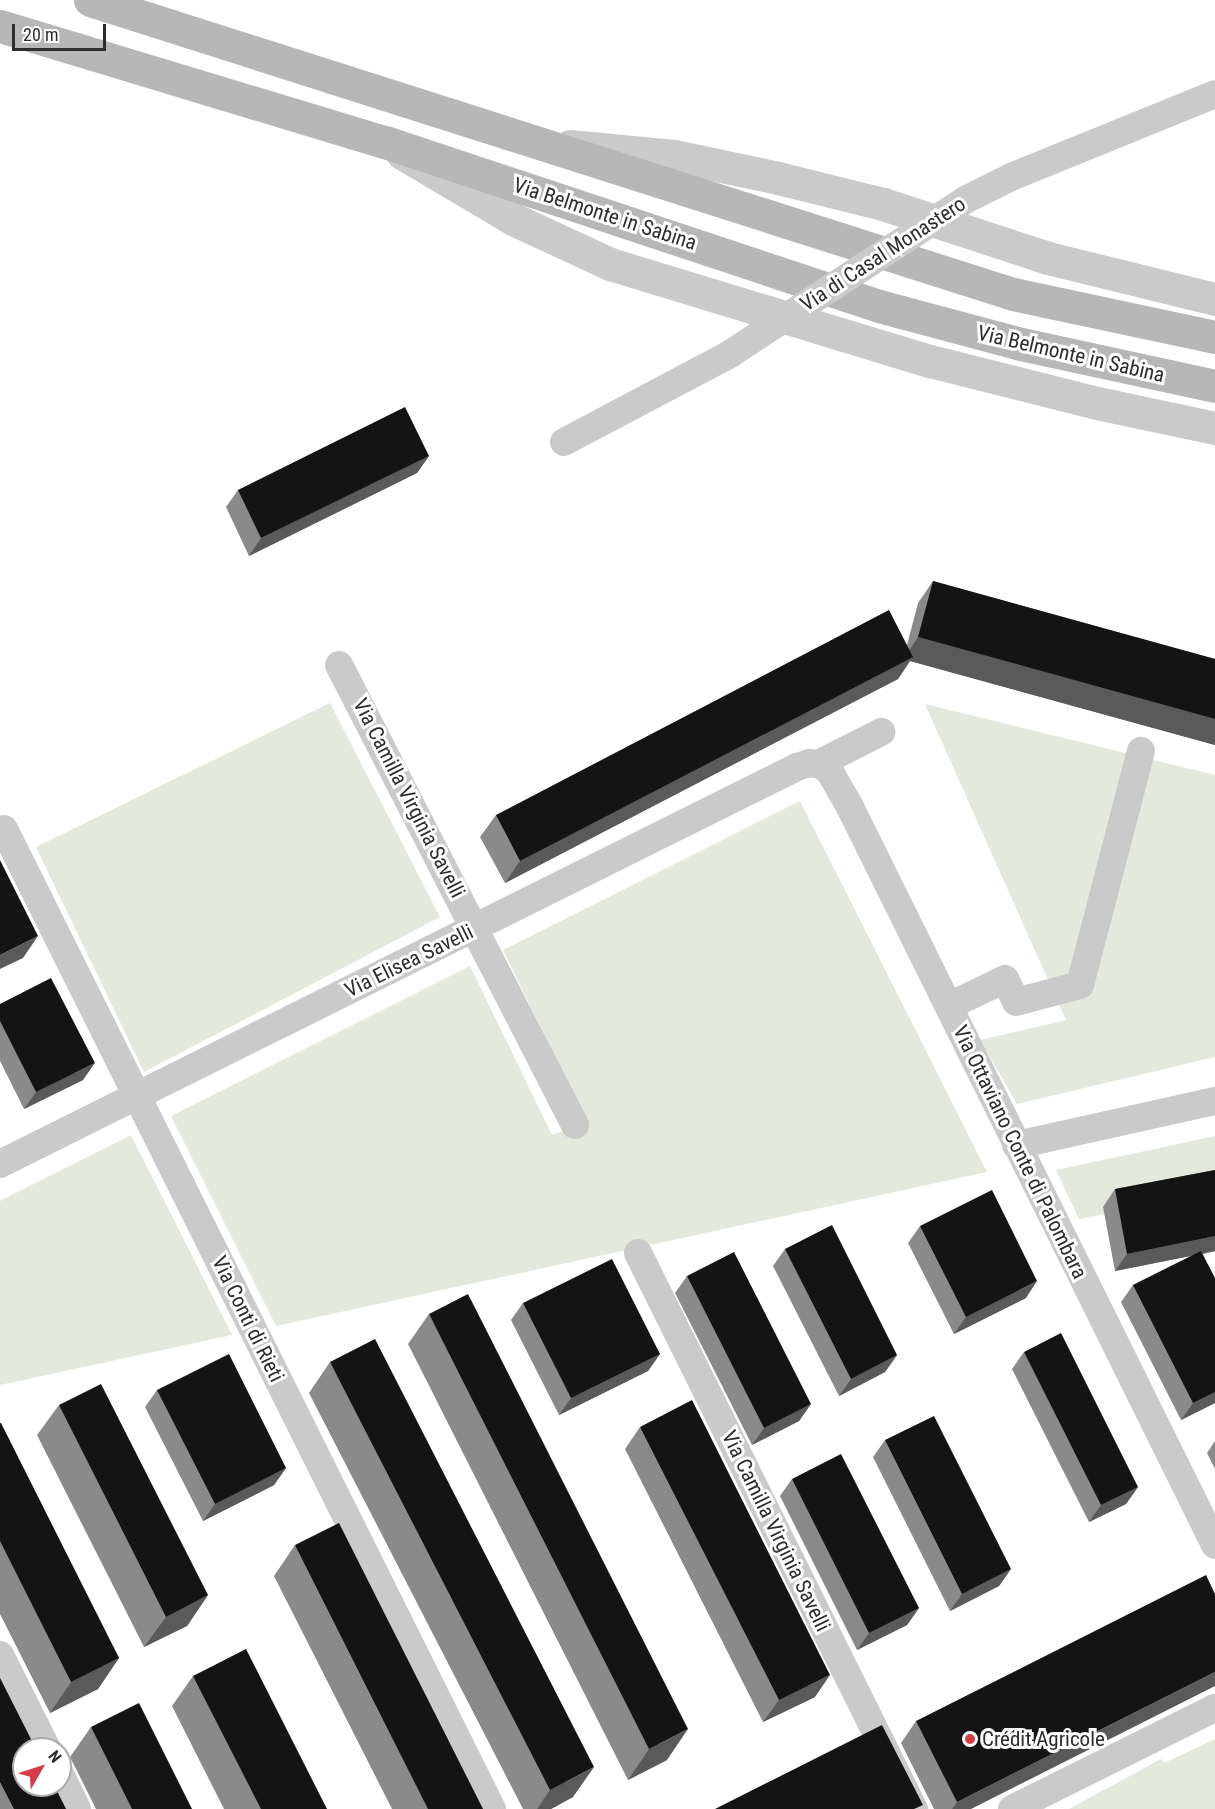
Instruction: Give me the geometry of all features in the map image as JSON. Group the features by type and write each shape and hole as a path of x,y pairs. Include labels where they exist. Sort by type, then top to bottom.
{"main road":[{"path":"90,0 1013,294 1215,337"},
{"name":"Via Belmonte in Sabina","path":"0,26 385,142 879,306 1021,344 1215,386"}],"street":[{"name":"Via di Casal Monastero","path":"564,442 730,354 965,200 1011,177 1215,94"},
{"path":"385,142 513,219 610,264 930,361 1097,403 1215,428"},
{"path":"542,144 714,162 854,196 1048,258 1215,299"},
{"name":"Via Camilla Virginia Savelli","path":"339,665 476,928 575,1125"},
{"name":"Via Elisea Savelli","path":"0,1164 797,767 818,764 881,732"},
{"path":"949,1006 1005,979 1016,1002 1080,985 1141,752"},
{"name":"Via Ottaviano Conte di Palombara","path":"818,764 830,772 850,807 1215,1545"},
{"name":"Via Conti di Rieti","path":"4,829 492,1809"},
{"path":"1016,1145 1215,1101"},
{"name":"Via Camilla Virginia Savelli","path":"639,1253 914,1809"},
{"path":"0,1655 41,1737"},
{"path":"1012,1809 1215,1708"}],"shaded area":[{"path":"330,703 440,917 144,1072 36,847"},
{"path":"925,704 1215,775 1215,1057 1017,1104 980,1040 1066,1020"},
{"path":"800,801 987,1172 276,1326 171,1116 470,966 552,1135 587,1122 503,950"},
{"path":"131,1135 232,1335 0,1385 0,1201"},
{"path":"1215,1136 1215,1192 1079,1219 1056,1170"},
{"path":"1215,1739 1215,1809 1069,1809 1161,1759 1164,1763"}],"building":[{"path":"405,407 429,456 261,538 238,490"},
{"path":"933,581 1215,659 1215,719 918,637"},
{"path":"889,610 913,657 520,861 496,815"},
{"path":"0,860 38,936 0,955"},
{"path":"51,978 95,1063 36,1092 0,1021 0,1004"},
{"path":"1215,1170 1215,1236 1127,1254 1115,1189"},
{"path":"992,1190 1037,1281 966,1317 920,1226"},
{"path":"832,1225 897,1355 851,1379 785,1249"},
{"path":"1201,1251 1215,1278 1215,1392 1193,1403 1133,1285"},
{"path":"734,1252 811,1404 764,1428 687,1276"},
{"path":"612,1259 660,1354 571,1398 523,1303"},
{"path":"468,1294 688,1729 649,1749 429,1314"},
{"path":"1061,1333 1138,1487 1101,1505 1024,1352"},
{"path":"375,1339 594,1767 550,1790 330,1362"},
{"path":"229,1354 286,1468 215,1504 157,1390"},
{"path":"101,1384 208,1595 166,1617 59,1405"},
{"path":"692,1400 830,1675 779,1700 640,1427"},
{"path":"934,1416 1011,1569 962,1594 885,1440"},
{"path":"0,1423 119,1658 71,1682 0,1541"},
{"path":"841,1454 919,1608 869,1633 792,1479"},
{"path":"339,1523 483,1809 428,1809 295,1545"},
{"path":"1206,1575 1215,1594 1215,1672 957,1802 916,1721"},
{"path":"246,1649 327,1809 261,1809 193,1676"},
{"path":"0,1678 30,1737 12,1737 12,1797 60,1797 66,1809 14,1809 0,1782"},
{"path":"139,1703 192,1809 132,1809 91,1727"},
{"path":"882,1725 923,1805 914,1809 715,1809"}],"place":[{"name":"Crédit Agricole","path":"970,1739"}]}
